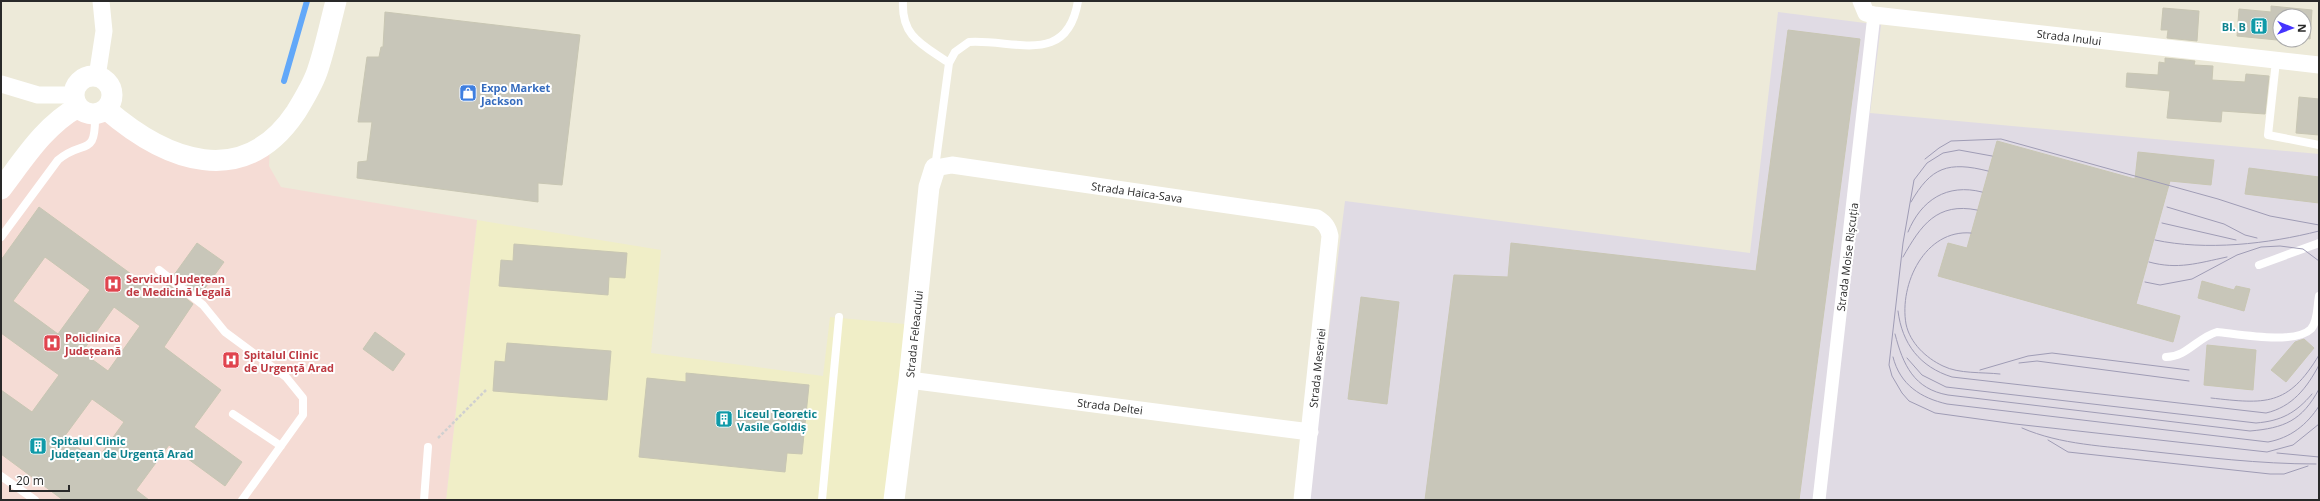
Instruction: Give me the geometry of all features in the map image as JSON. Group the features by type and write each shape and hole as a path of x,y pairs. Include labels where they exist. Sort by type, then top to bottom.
{"street":[{"path":"97,77 104,31 100,1"},
{"path":"1,84 38,95 88,106 162,147 179,154 215,160 231,160 252,153 270,142 289,121 307,95 317,72 336,1"},
{"name":"Strada Inului","path":"1866,8 2276,61 2319,64"},
{"name":"Strada Moise Rișcuția","path":"1819,500 1866,8"},
{"path":"1,189 46,130 63,115 112,99 111,88 104,80 97,77 82,80 78,84 88,106"},
{"name":"Strada Haica-Sava","path":"934,168 952,165 1317,218 1329,228 1330,236"},
{"name":"Strada Feleacului","path":"894,500 909,380 929,187 934,168"},
{"name":"Strada Meseriei","path":"1302,500 1330,236"},
{"name":"Strada Deltei","path":"909,380 1310,432"}],"lane":[{"path":"903,1 902,14 906,27 913,36 949,63"},
{"path":"934,168 949,63 955,52 969,42 1038,47 1050,44 1063,37 1076,13 1078,1"},
{"path":"2276,61 2268,135 2319,145"},
{"path":"1,237 58,160 66,154 89,146 93,142 95,131 88,106"},
{"path":"2259,265 2319,243"},
{"path":"159,270 203,305 225,332 286,377 296,387 303,398 305,410 304,415 242,500"},
{"path":"2166,357 2180,356 2210,334 2217,332 2276,338 2303,333 2310,329 2315,321 2319,296"},
{"path":"822,500 839,317"},
{"path":"233,414 281,446"},
{"path":"424,500 428,447"},
{"path":"1,476 35,500"}],"path":[{"path":"428,447 486,390"}],"shaded area":[{"path":"1778,12 1881,25 1870,113 2319,154 2319,500 1308,500 1345,201 1750,253"},
{"name":"Spitalul Clinic de Urgență Arad","path":"83,111 95,114 196,158 270,142 269,166 281,187 477,220 446,500 1,500 1,189"},
{"path":"477,220 661,250 651,353 823,376 830,317 915,325 892,500 446,500"}],"building":[{"name":"Bl. B","path":"2271,6 2292,8 2272,8 2272,40 2237,36 2239,9 2271,12"},
{"path":"2163,8 2199,11 2197,41 2167,38 2168,30 2161,30"},
{"name":"Expo Market Jackson","path":"385,12 580,35 562,185 538,183 538,202 357,178 358,162 367,161 372,122 358,122 367,57 379,57 381,47 383,47"},
{"path":"1788,30 1860,39 1799,500 1425,500 1454,275 1508,277 1511,243 1756,271"},
{"path":"2165,58 2195,61 2194,65 2213,66 2212,80 2245,82 2246,74 2269,76 2265,114 2222,111 2221,122 2167,118 2170,91 2126,87 2127,73 2158,75 2159,62 2165,63"},
{"path":"2299,97 2319,99 2319,135 2296,133"},
{"path":"1997,141 2135,179 2138,152 2214,160 2211,185 2170,181 2136,304 2180,316 2173,342 1938,276 1948,243 1967,248"},
{"path":"2249,168 2319,177 2319,203 2245,194"},
{"path":"39,207 160,295 168,284 193,304 164,347 221,390 194,427 242,462 225,486 169,445 136,490 149,500 63,500 1,454 1,390 32,412 59,375 1,333 1,260","holes":["45,257 90,290 58,334 13,301","114,307 140,326 108,371 82,352","92,399 124,422 96,461 64,437"]},
{"path":"197,243 224,262 200,295 174,275"},
{"path":"514,244 627,253 625,278 609,277 608,295 499,286 501,260 513,261"},
{"path":"2202,281 2234,290 2236,286 2250,289 2244,311 2198,298"},
{"path":"1361,297 1399,302 1387,404 1348,399"},
{"path":"375,332 405,354 393,371 363,349"},
{"path":"2304,339 2314,348 2286,382 2271,370 2295,342"},
{"path":"507,343 611,351 607,400 493,391 495,361 505,362"},
{"path":"2207,345 2256,350 2253,390 2204,385"},
{"name":"Liceul Teoretic Vasile Goldiș","path":"686,373 809,385 802,454 787,453 785,472 639,457 647,378 686,382"}],"waterway":[{"path":"284,81 307,1"}],"tram line":[{"path":"1925,159 1951,141 2001,139 2218,199 2270,216 2319,225"},
{"path":"1992,156 1959,150 1943,153 1927,163 1914,180 1903,243 1889,365 1892,376 1902,393 1909,401 1935,413 2015,424 2267,452 2293,445 2319,424"},
{"path":"1911,202 1918,190 1926,181 1934,174 1942,170 1951,167 1962,167 1988,171"},
{"path":"1908,232 1920,211 1937,197 1947,192 1958,190 1982,192"},
{"path":"2167,207 2224,224 2245,235 2257,238"},
{"path":"1903,257 1917,235 1932,218 1951,209 1963,208 1977,210"},
{"path":"2162,223 2236,240"},
{"path":"2155,240 2195,245 2237,244 2299,236 2319,231"},
{"path":"1971,233 1955,234 1940,240 1928,249 1911,277 1905,308 1906,324 1915,344 1937,363 1949,369 2000,374"},
{"path":"2145,282 2160,285 2192,279 2237,255 2261,247 2280,246 2303,249 2319,261"},
{"path":"2149,262 2179,266 2227,257"},
{"path":"1898,311 1904,334 1914,353 1931,367 1952,377 2266,413 2284,406 2298,395 2304,389 2319,365"},
{"path":"1895,334 1906,365 1918,381 1936,392 1948,395 2250,431 2273,428 2291,421 2306,409 2319,389"},
{"path":"1980,370 2028,356 2052,353 2189,370"},
{"path":"2211,398 2246,401 2261,401 2274,398 2285,393 2297,384 2308,372 2319,355"},
{"path":"1893,357 1896,367 1906,383 1920,394 1947,404 2268,442 2284,437 2297,430 2309,419 2319,406"},
{"path":"1907,358 1922,375 1946,387 2256,423 2273,420 2287,415 2306,401 2312,394"},
{"path":"2019,363 2037,361 2189,381"},
{"path":"2022,428 2052,438 2099,446 2231,460 2316,464"},
{"path":"2048,440 2068,452 2270,474 2284,474 2308,466"},
{"path":"2277,453 2319,457"}],"place":[{"name":"Bl. B","path":"2259,26"},
{"name":"Expo Market Jackson","path":"468,93"},
{"name":"Serviciul Județean de Medicină Legală","path":"113,284"},
{"name":"Policlinica Județeană","path":"52,343"},
{"name":"Spitalul Clinic de Urgență Arad","path":"231,360"},
{"name":"Liceul Teoretic Vasile Goldiș","path":"724,419"},
{"name":"Spitalul Clinic Județean de Urgență Arad","path":"38,446"}]}
